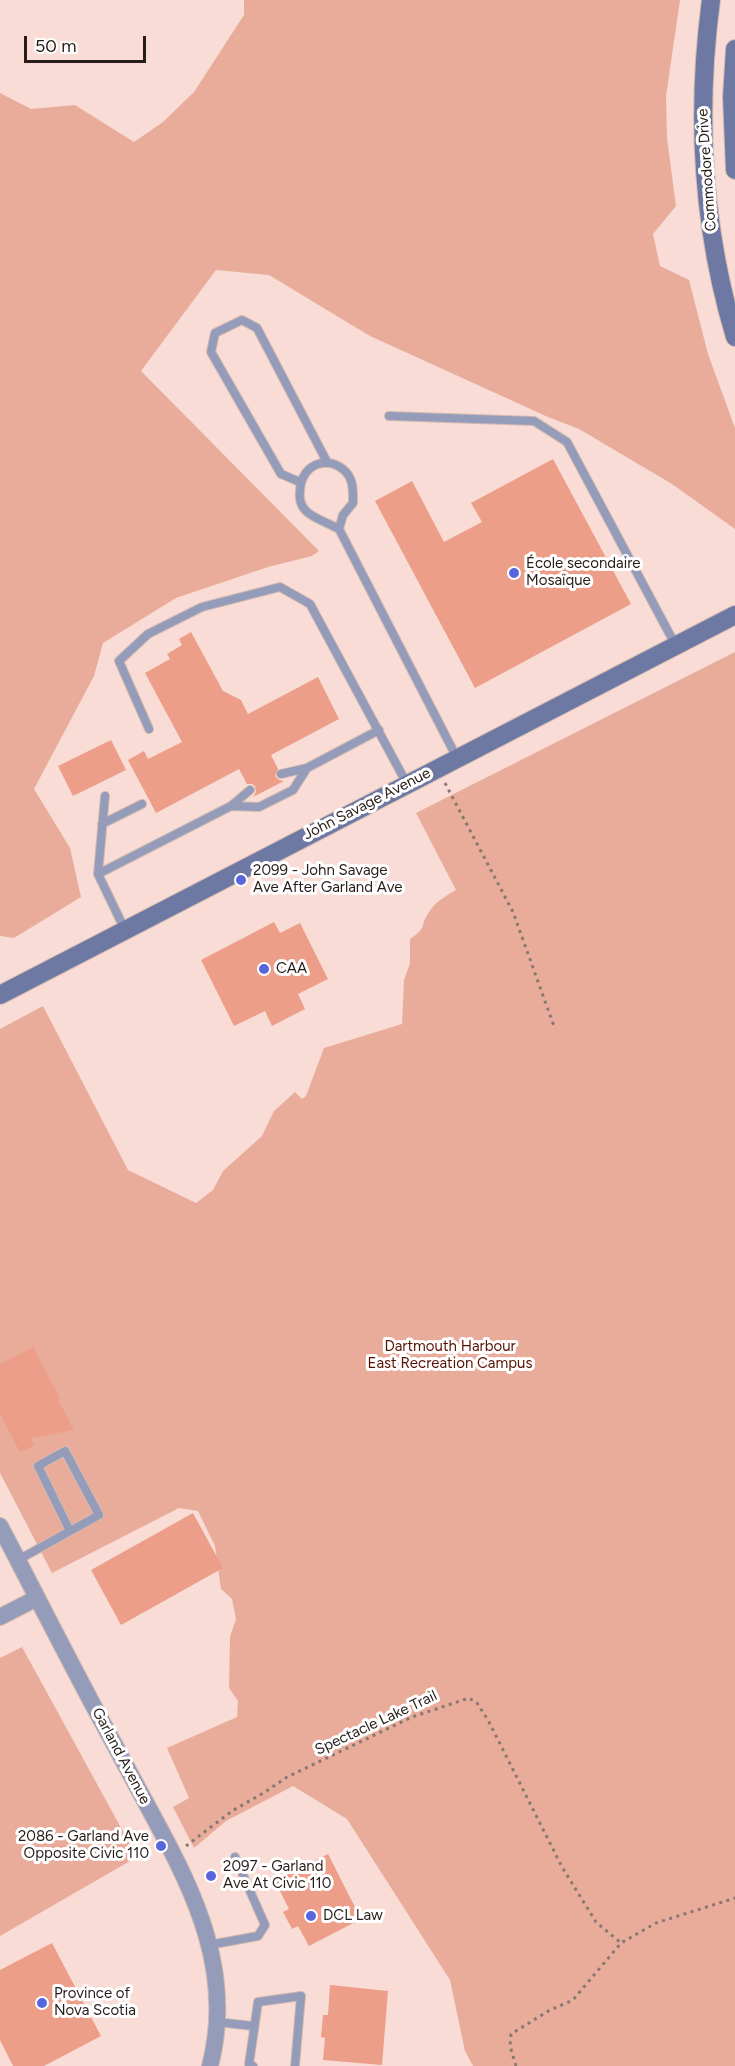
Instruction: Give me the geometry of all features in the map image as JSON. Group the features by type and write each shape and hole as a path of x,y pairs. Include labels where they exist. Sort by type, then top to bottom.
{"main road":[{"name":"Commodore Drive","path":"711,0 704,51 702,110 704,166 707,205 719,277 735,337"},
{"name":"Commodore Drive","path":"735,49 732,133 735,170"},
{"name":"John Savage Avenue","path":"0,995 735,615"}],"street":[{"name":"Garland Avenue","path":"0,1526 176,1860 200,1912 216,1979 217,2022 210,2066"},
{"path":"0,1617 37,1598"}],"lane":[{"path":"300,482 281,474 212,352 215,333 242,320 257,328 327,462"},
{"path":"389,416 534,422 567,442 676,646"},
{"path":"339,529 343,515 353,503 353,487 347,473 335,464 327,462 315,464 305,472 300,482 299,499 306,511 339,529 457,758"},
{"path":"149,729 119,661 148,634 201,608 280,587 310,604 406,784"},
{"path":"281,774 307,768 379,730"},
{"path":"231,806 259,807 293,790 307,768"},
{"path":"98,874 231,806 250,790"},
{"path":"105,796 98,874 125,930"},
{"path":"102,824 142,804"},
{"path":"18,1560 99,1515 65,1451 38,1467 70,1531"},
{"path":"209,1945 258,1936 265,1925 235,1857"},
{"path":"254,2066 249,2064 258,2002 301,1996 296,2066"},
{"path":"217,2022 253,2026"}],"path":[{"path":"437,768 513,912 555,1029"},
{"name":"Spectacle Lake Trail","path":"176,1860 186,1845 232,1811 287,1777 412,1717 469,1698 477,1703 488,1720 562,1867 596,1922 621,1943"},
{"path":"516,2066 510,2046 511,2034 550,2010 573,2000 621,1943 656,1923 735,1898"}],"green space":[{"path":"244,0 680,0 666,96 667,138 676,206 653,234 660,266 689,280 708,354 735,428 735,529 672,484 579,429 370,336 269,275 216,270 141,371 319,551 312,556 268,567 176,598 103,643 94,676 34,789 70,848 81,897 14,938 0,936 0,93 31,109 75,105 134,142 163,122 194,92 244,15"},
{"name":"Dartmouth Harbour East Recreation Campus","path":"735,652 735,2066 473,2066 465,2051 450,1980 347,1819 293,1786 226,1821 194,1848 173,1807 189,1798 167,1748 237,1717 238,1701 229,1688 230,1637 236,1619 232,1599 221,1589 215,1546 198,1511 179,1508 52,1573 0,1473 0,1029 43,1006 128,1170 196,1203 213,1190 223,1171 262,1136 274,1111 295,1092 302,1099 306,1096 324,1048 402,1024 404,980 410,963 410,939 421,929 431,908 456,890 416,813"},
{"path":"22,1647 137,1857 0,1936 0,1658"}],"building":[{"name":"École secondaire Mosaïque","path":"553,459 631,604 475,688 375,501 412,481 444,542 482,522 471,503"},
{"path":"191,632 223,691 241,700 248,714 318,677 339,719 271,755 278,769 275,776 284,781 253,797 256,792 255,786 247,784 239,769 156,813 128,760 144,751 148,759 182,742 145,673 170,659 167,654 182,645 179,639"},
{"path":"111,740 126,770 73,796 58,766"},
{"name":"CAA","path":"274,922 280,933 300,923 328,979 298,994 305,1009 272,1026 265,1011 234,1026 201,960"},
{"path":"33,1347 74,1430 31,1438 35,1445 20,1452 0,1414 0,1364"},
{"path":"193,1513 223,1568 121,1625 91,1570"},
{"path":"328,1854 361,1919 309,1946 298,1926 292,1929 283,1912 289,1909 275,1881"},
{"name":"Province of Nova Scotia","path":"52,1943 101,2036 44,2066 13,2066 0,2040 0,1970"},
{"path":"330,1985 388,1991 382,2065 323,2060 325,2038 321,2037 323,2015 328,2015"}],"place":[{"name":"École secondaire Mosaïque","path":"514,573"},
{"name":"2099 - John Savage Ave After Garland Ave","path":"241,880"},
{"name":"CAA","path":"264,969"},
{"name":"2086 - Garland Ave Opposite Civic 110","path":"161,1846"},
{"name":"2097 - Garland Ave At Civic 110","path":"211,1876"},
{"name":"DCL Law","path":"311,1916"},
{"name":"Province of Nova Scotia","path":"42,2003"}]}
